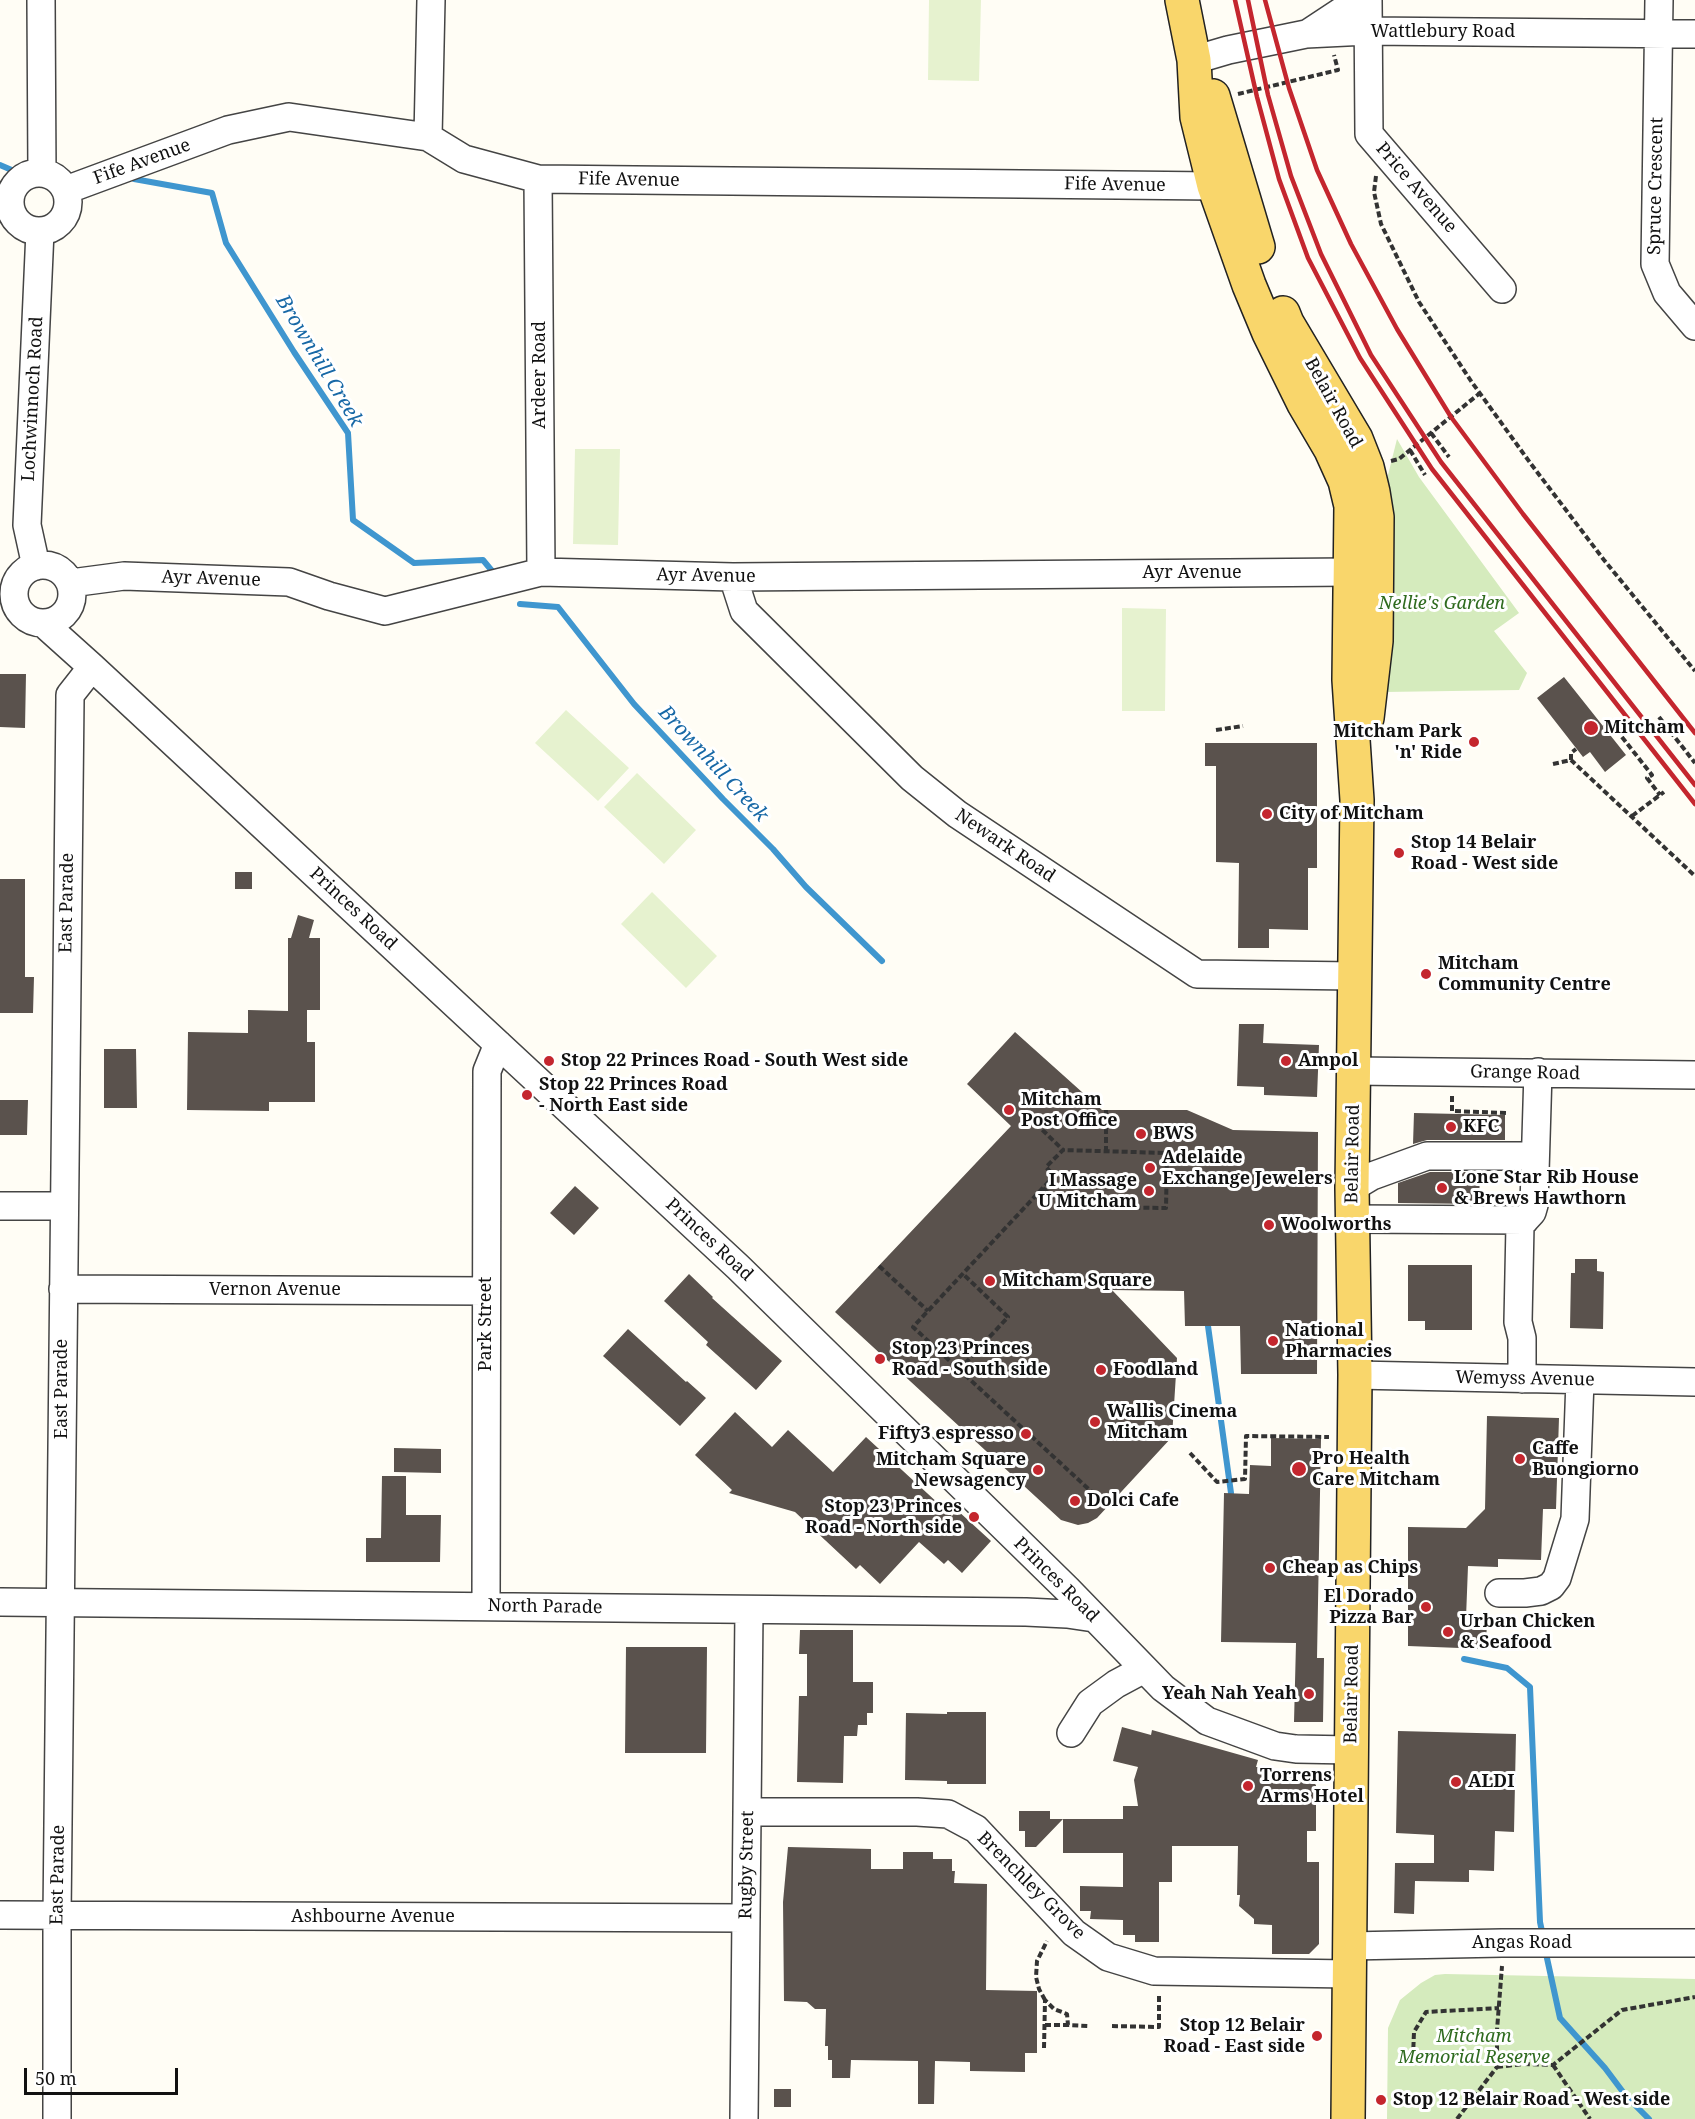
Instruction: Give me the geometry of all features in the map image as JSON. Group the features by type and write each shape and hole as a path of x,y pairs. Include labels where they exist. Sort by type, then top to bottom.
{"main road":[{"name":"Belair Road","path":"1182,0 1194,60 1197,117 1214,186 1249,285 1269,333 1304,404 1331,450 1345,481 1351,506 1349,680 1357,800 1351,1203 1354,1437 1348,2119"},
{"name":"Belair Road","path":"1194,60 1215,99 1254,233 1287,323 1356,439 1367,467 1377,517 1376,642 1357,800"}],"street":[{"path":"41,0 42,173"},
{"path":"429,137 431,0"},
{"path":"1318,34 1355,0"},
{"name":"Price Avenue","path":"1368,0 1369,134 1502,290"},
{"name":"Spruce Crescent","path":"1659,0 1655,264 1667,293 1695,326"},
{"name":"Wattlebury Road","path":"1194,60 1228,50 1318,34 1367,31 1695,34"},
{"name":"Fife Avenue","path":"66,190 228,130 289,117 429,137 464,159 538,178 1214,186"},
{"path":"42,173 61,182 66,190 69,206 59,224 40,231 22,226 5,202 21,179 28,175 42,173"},
{"name":"Ardeer Road","path":"531,574 538,178"},
{"name":"Lochwinnoch Road","path":"36,566 27,525 40,231"},
{"path":"36,566 53,567 62,572 71,583 73,593 71,604 55,618 31,620 21,614 7,584 36,566"},
{"name":"Ayr Avenue","path":"71,583 124,576 289,582 329,596 386,611 531,574 733,577 1351,572"},
{"name":"Newark Road","path":"733,577 744,611 912,778 957,814 1197,974 1355,976"},
{"name":"Princes Road","path":"55,618 92,667 738,1267 1048,1571 1162,1688 1207,1720 1275,1746 1296,1749 1351,1750"},
{"name":"East Parade","path":"57,2119 57,1916 70,695 92,667"},
{"name":"Park Street","path":"486,1606 487,1071 498,1044"},
{"name":"Grange Road","path":"1354,1071 1695,1075"},
{"path":"1522,1378 1522,1338 1518,1322 1520,1225 1532,1212 1534,1205 1538,1072"},
{"path":"1351,1203 1372,1176 1427,1156 1535,1156"},
{"path":"1351,1203 1525,1220"},
{"path":"0,1206 64,1206"},
{"name":"Vernon Avenue","path":"63,1289 486,1291"},
{"name":"Wemyss Avenue","path":"1354,1375 1695,1382"},
{"path":"1499,1593 1540,1591 1551,1586 1557,1578 1575,1519 1580,1380"},
{"path":"1029,1612 1044,1595 1047,1588 1048,1571"},
{"name":"North Parade","path":"0,1602 1029,1612 1094,1618"},
{"name":"Rugby Street","path":"744,2119 749,1610"},
{"path":"1071,1733 1090,1703 1116,1684 1144,1669"},
{"name":"Brenchley Grove","path":"747,1812 948,1814 975,1829 1074,1933 1108,1956 1154,1971 1304,1974 1349,1960"},
{"name":"Ashbourne Avenue","path":"0,1915 746,1918"},
{"name":"Angas Road","path":"1349,1960 1509,1943 1695,1942"}],"path":[{"path":"1215,99 1338,70 1318,34"},
{"path":"1369,134 1375,143 1377,153 1378,166 1374,192 1381,224 1419,302 1480,393 1604,560 1695,671"},
{"path":"1367,467 1399,459 1480,393"},
{"path":"1431,433 1449,457"},
{"path":"1410,450 1425,475"},
{"path":"1659,717 1695,763"},
{"path":"1604,727 1610,722 1652,775 1647,778 1662,793 1632,816"},
{"path":"1216,730 1243,726"},
{"path":"1576,749 1571,753 1571,760 1695,876"},
{"path":"1553,764 1571,760"},
{"path":"1452,1092 1452,1111 1507,1113"},
{"path":"1106,1108 1106,1152"},
{"path":"1023,1111 1063,1150 1167,1153 1166,1208 1063,1207 1043,1188"},
{"path":"1063,1150 1046,1167 1054,1176 913,1327 1108,1507"},
{"path":"879,1266 928,1311"},
{"path":"959,1370 1008,1317 963,1274"},
{"path":"1190,1453 1217,1482 1245,1479 1246,1436 1354,1437"},
{"path":"1047,1941 1037,1961 1036,1977 1045,2000 1054,2009 1067,2014 1068,2025"},
{"path":"1457,2119 1497,2067 1497,2030 1502,1974 1509,1943"},
{"path":"1112,2026 1159,2027 1159,1995"},
{"path":"1497,2067 1524,2064 1553,2065 1622,2010 1695,1997"},
{"path":"1044,2048 1045,2000"},
{"path":"1413,2057 1414,2032 1426,2012 1499,2008"},
{"path":"1045,2025 1089,2026"},
{"path":"1553,2065 1590,2119"}],"green space":[{"path":"929,0 981,0 979,81 928,80"},
{"name":"Nellie's Garden","path":"1397,439 1419,477 1519,613 1494,631 1527,673 1519,690 1385,692 1385,487"},
{"path":"575,449 620,449 618,545 573,544"},
{"path":"1122,608 1166,609 1165,711 1122,711"},
{"path":"566,710 629,768 598,801 535,743"},
{"path":"637,773 696,830 664,864 604,807"},
{"path":"652,892 717,956 686,988 621,924"},
{"name":"Mitcham Memorial Reserve","path":"1435,1975 1695,1979 1695,2119 1387,2119 1388,2028 1400,2000 1421,1983"}],"building":[{"path":"0,674 26,674 25,728 0,727"},
{"path":"1564,677 1626,755 1605,772 1590,752 1583,757 1537,698"},
{"name":"City of Mitcham","path":"1205,743 1317,743 1317,868 1308,868 1308,930 1269,929 1269,948 1238,948 1239,863 1216,862 1216,766 1205,766"},
{"path":"235,872 252,872 252,889 235,889"},
{"path":"0,879 25,879 25,977 34,977 33,1013 0,1013"},
{"path":"298,915 314,920 309,938 320,938 320,1010 307,1010 307,1042 315,1042 315,1102 269,1102 269,1111 187,1110 188,1032 248,1033 248,1010 288,1011 288,938 291,938"},
{"path":"1239,1024 1264,1024 1263,1043 1319,1045 1317,1097 1264,1095 1264,1087 1237,1086"},
{"name":"Mitcham Square","path":"1015,1032 1102,1110 1187,1110 1233,1130 1318,1132 1317,1374 1241,1374 1240,1326 1185,1326 1184,1291 1112,1290 1177,1358 1172,1437 1097,1518 1078,1525 1061,1520 835,1312 1011,1126 967,1084"},
{"path":"104,1049 136,1049 137,1108 104,1108"},
{"path":"0,1100 28,1100 27,1135 0,1135"},
{"path":"1414,1113 1505,1115 1505,1140 1427,1140 1413,1144"},
{"path":"1430,1172 1480,1172 1479,1204 1398,1203 1398,1183"},
{"path":"575,1186 599,1208 574,1235 550,1213"},
{"path":"1575,1259 1597,1259 1597,1271 1604,1272 1603,1329 1570,1328 1571,1273 1575,1273"},
{"path":"1408,1265 1472,1265 1472,1330 1425,1330 1425,1321 1408,1321"},
{"path":"689,1274 712,1298 782,1361 756,1390 706,1345 708,1342 664,1301"},
{"path":"628,1329 706,1398 680,1426 603,1356"},
{"path":"735,1412 772,1447 788,1430 833,1472 866,1437 952,1516 957,1510 991,1541 962,1573 948,1560 944,1564 919,1542 880,1584 860,1565 856,1569 795,1512 729,1493 732,1490 695,1455"},
{"path":"1487,1416 1559,1418 1556,1509 1543,1509 1541,1560 1498,1559 1498,1567 1468,1566 1466,1618 1487,1618 1486,1649 1408,1646 1408,1527 1466,1528 1485,1509"},
{"name":"Cheap as Chips","path":"1271,1438 1321,1439 1317,1658 1324,1658 1323,1722 1294,1722 1296,1643 1221,1642 1224,1493 1249,1494 1250,1465 1271,1466"},
{"path":"394,1448 441,1449 441,1473 394,1472"},
{"path":"382,1476 406,1476 406,1515 441,1515 440,1562 366,1562 366,1538 381,1538"},
{"path":"800,1630 853,1630 853,1682 873,1682 873,1713 867,1713 867,1725 858,1725 857,1736 844,1736 843,1783 797,1782 799,1696 807,1696 807,1654 799,1654"},
{"path":"626,1647 707,1647 706,1753 625,1753"},
{"path":"947,1712 986,1712 986,1784 947,1784 947,1781 905,1780 906,1713 947,1714"},
{"path":"1122,1727 1151,1735 1152,1730 1258,1760 1256,1767 1270,1767 1270,1774 1305,1774 1316,1785 1316,1831 1307,1831 1307,1862 1319,1862 1319,1944 1309,1954 1272,1954 1272,1925 1254,1924 1254,1919 1239,1906 1240,1895 1237,1895 1238,1846 1172,1846 1172,1882 1159,1882 1159,1942 1135,1942 1135,1935 1123,1935 1123,1920 1090,1919 1091,1911 1080,1911 1080,1886 1123,1887 1123,1853 1063,1853 1063,1819 1123,1819 1123,1806 1138,1806 1134,1780 1138,1767 1113,1761"},
{"name":"ALDI","path":"1398,1731 1516,1734 1514,1832 1495,1831 1494,1871 1469,1870 1469,1882 1415,1881 1414,1914 1394,1913 1395,1863 1434,1863 1434,1835 1396,1833"},
{"path":"1019,1811 1050,1811 1050,1819 1063,1819 1036,1847 1025,1847 1025,1831 1019,1831"},
{"path":"788,1847 871,1849 871,1869 903,1869 903,1852 933,1852 933,1859 952,1859 952,1871 955,1871 954,1883 987,1884 986,1990 1037,1991 1037,2053 1025,2053 1025,2072 970,2071 970,2062 935,2061 934,2104 918,2104 918,2061 851,2060 850,2078 832,2078 832,2060 828,2060 828,2046 825,2046 826,2009 815,2009 807,2002 784,2001 783,1902"},
{"path":"774,2089 791,2089 791,2107 774,2107"}],"waterway":[{"name":"Brownhill Creek","path":"0,165 14,171"},
{"name":"Brownhill Creek","path":"134,179 212,193 226,243 348,433 353,520 414,563 483,560 497,577"},
{"name":"Brownhill Creek","path":"520,604 558,607 634,704 773,849 806,887 882,961"},
{"name":"Brownhill Creek","path":"1208,1326 1231,1493"},
{"name":"Brownhill Creek","path":"1464,1659 1507,1668 1530,1687 1540,1922 1543,1936"},
{"name":"Brownhill Creek","path":"1545,1949 1560,2018 1605,2068 1626,2096 1649,2119"}],"railway":[{"path":"1235,0 1279,179 1308,258 1360,358 1432,469 1695,804"},
{"path":"1248,0 1268,95 1291,176 1321,254 1371,355 1441,462 1695,785"},
{"path":"1265,0 1289,88 1317,170 1351,244 1397,329 1451,417 1523,514 1695,733"}],"place":[{"name":"Mitcham","path":"1591,728"},
{"name":"Mitcham Park 'n' Ride","path":"1474,742"},
{"name":"City of Mitcham","path":"1267,814"},
{"name":"Stop 14 Belair Road - West side","path":"1399,853"},
{"name":"Mitcham Community Centre","path":"1426,974"},
{"name":"Stop 22 Princes Road - South West side","path":"549,1061"},
{"name":"Ampol","path":"1286,1061"},
{"name":"Stop 22 Princes Road - North East side","path":"527,1095"},
{"name":"Mitcham Post Office","path":"1009,1110"},
{"name":"KFC","path":"1451,1127"},
{"name":"BWS","path":"1141,1134"},
{"name":"Adelaide Exchange Jewelers","path":"1150,1168"},
{"name":"Lone Star Rib House & Brews Hawthorn","path":"1442,1188"},
{"name":"I Massage U Mitcham","path":"1149,1191"},
{"name":"Woolworths","path":"1269,1225"},
{"name":"Mitcham Square","path":"990,1281"},
{"name":"National Pharmacies","path":"1273,1341"},
{"name":"Stop 23 Princes Road - South side","path":"880,1359"},
{"name":"Foodland","path":"1101,1370"},
{"name":"Wallis Cinema Mitcham","path":"1095,1422"},
{"name":"Fifty3 espresso","path":"1026,1434"},
{"name":"Caffe Buongiorno","path":"1520,1459"},
{"name":"Pro Health Care Mitcham","path":"1299,1469"},
{"name":"Mitcham Square Newsagency","path":"1038,1470"},
{"name":"Dolci Cafe","path":"1075,1501"},
{"name":"Stop 23 Princes Road - North side","path":"974,1517"},
{"name":"Cheap as Chips","path":"1270,1568"},
{"name":"El Dorado Pizza Bar","path":"1426,1607"},
{"name":"Urban Chicken & Seafood","path":"1448,1632"},
{"name":"Yeah Nah Yeah","path":"1309,1694"},
{"name":"ALDI","path":"1456,1782"},
{"name":"Torrens Arms Hotel","path":"1248,1786"},
{"name":"Stop 12 Belair Road - East side","path":"1317,2036"},
{"name":"Stop 12 Belair Road - West side","path":"1381,2100"}]}
